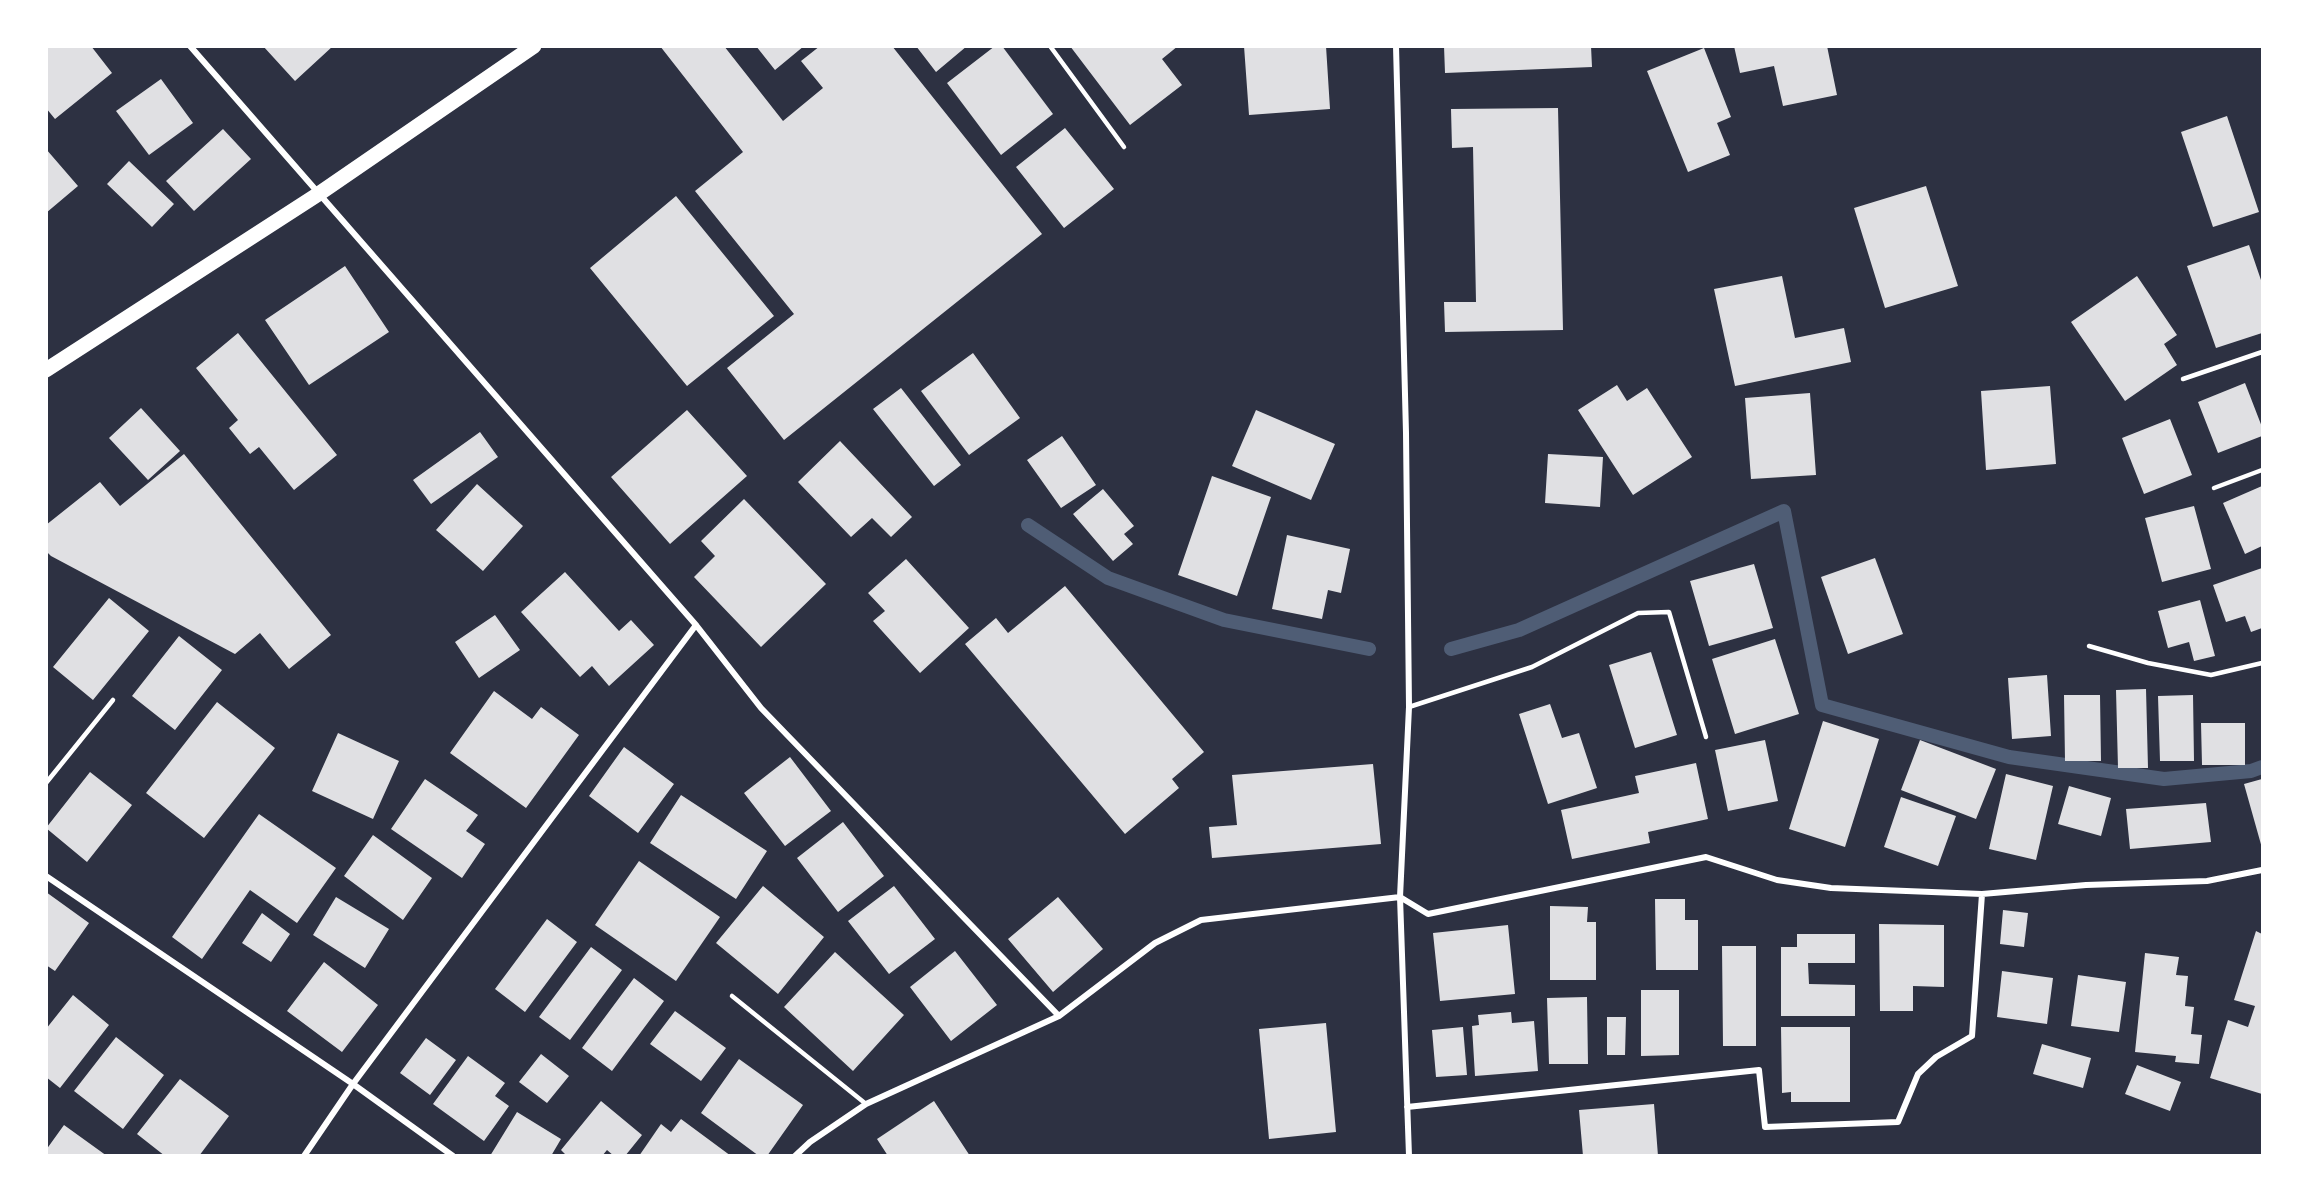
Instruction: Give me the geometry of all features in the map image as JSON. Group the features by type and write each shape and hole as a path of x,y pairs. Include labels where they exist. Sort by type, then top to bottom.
{"main road":[{"path":"46,370 320,193 534,46"}],"street":[{"path":"190,46 696,625 761,708 1059,1016"},
{"path":"1396,46 1406,433 1409,707 1400,897 1409,1155"},
{"path":"304,1155 353,1084 696,625"},
{"path":"795,1155 810,1142 866,1104 1059,1016 1155,943 1201,920 1400,897 1428,914 1706,857 1777,880 1831,888 1982,894 2086,885 2207,881 2262,870"},
{"path":"46,876 353,1084 453,1155"},
{"path":"1407,1107 1759,1070 1765,1127 1898,1122 1918,1074 1936,1057 1972,1036 1982,894"}],"lane":[{"path":"1050,46 1124,147"},
{"path":"2184,379 2262,352"},
{"path":"2214,488 2262,470"},
{"path":"1409,707 1532,667 1638,614 1669,612 1706,737"},
{"path":"2089,646 2148,663 2211,675 2262,663"},
{"path":"46,783 113,700"},
{"path":"732,996 866,1104"}],"building":[{"path":"46,46 91,46 112,73 55,119 46,108"},
{"path":"263,46 333,46 295,81"},
{"path":"660,46 724,46 783,121 823,88 801,61 820,46 892,46 1042,234 784,440 727,368 794,314 695,191 743,152"},
{"path":"756,46 804,46 775,70"},
{"path":"916,46 967,46 936,72"},
{"path":"995,46 1002,46 1053,114 1001,155 947,83"},
{"path":"1070,46 1178,46 1162,59 1182,85 1130,125"},
{"path":"1244,46 1326,46 1330,109 1249,115"},
{"path":"1444,46 1591,46 1592,67 1445,73"},
{"path":"1734,46 1827,46 1837,95 1783,106 1774,66 1740,73"},
{"path":"1704,48 1731,117 1717,123 1730,155 1688,172 1647,71"},
{"path":"161,79 193,123 149,155 116,111"},
{"path":"1558,108 1563,330 1445,332 1444,302 1476,302 1473,147 1452,148 1451,109"},
{"path":"2227,116 2259,212 2213,227 2181,132"},
{"path":"1065,128 1114,189 1064,228 1016,167"},
{"path":"223,129 251,159 194,211 166,181"},
{"path":"46,149 78,186 46,213"},
{"path":"129,161 174,204 152,227 107,184"},
{"path":"1926,186 1958,286 1885,308 1854,208"},
{"path":"676,196 774,316 687,386 590,268"},
{"path":"2249,245 2262,283 2262,333 2216,348 2187,266"},
{"path":"345,266 389,332 309,385 265,320"},
{"path":"1782,276 1795,338 1844,328 1851,362 1735,386 1714,289"},
{"path":"2137,276 2177,335 2164,344 2177,365 2125,401 2071,322"},
{"path":"238,333 337,455 294,490 259,447 250,454 229,428 238,420 196,368"},
{"path":"973,353 1020,418 969,455 921,391"},
{"path":"2245,383 2262,427 2262,436 2218,453 2198,402"},
{"path":"1617,385 1627,401 1647,388 1692,457 1633,495 1578,410"},
{"path":"2050,386 2056,464 1986,470 1981,391"},
{"path":"901,388 961,465 934,486 873,409"},
{"path":"1810,393 1816,475 1751,479 1745,398"},
{"path":"141,408 180,451 148,480 109,438"},
{"path":"687,410 747,476 670,544 611,477"},
{"path":"1256,410 1335,444 1311,500 1232,466"},
{"path":"2170,419 2192,475 2144,494 2122,438"},
{"path":"480,432 498,457 431,504 413,480"},
{"path":"1062,436 1096,485 1061,508 1027,460"},
{"path":"840,441 912,517 891,537 872,518 851,537 798,482"},
{"path":"184,454 331,635 289,669 260,633 235,654 51,556 46,551 46,525 100,482 120,506"},
{"path":"1548,454 1603,457 1600,507 1545,503"},
{"path":"1212,476 1271,497 1237,596 1178,575"},
{"path":"477,484 523,526 483,571 436,530"},
{"path":"2262,486 2262,546 2245,554 2223,503"},
{"path":"1103,489 1134,526 1124,534 1133,544 1113,561 1073,514"},
{"path":"744,499 826,584 761,647 694,577 715,556 701,541"},
{"path":"2194,506 2211,569 2162,582 2145,518"},
{"path":"1287,535 1350,549 1341,593 1328,590 1322,619 1272,609"},
{"path":"1875,558 1903,634 1848,654 1821,577"},
{"path":"906,559 969,628 920,673 873,621 885,611 868,593"},
{"path":"1754,564 1773,628 1709,646 1690,581"},
{"path":"2262,568 2262,628 2251,632 2245,616 2226,622 2213,585"},
{"path":"565,572 619,631 631,620 654,645 609,686 592,666 580,677 521,612"},
{"path":"1065,586 1204,752 1172,779 1179,788 1125,834 965,644 996,618 1008,633"},
{"path":"109,598 149,631 93,700 53,667"},
{"path":"2200,600 2215,656 2194,661 2189,642 2168,648 2158,611"},
{"path":"495,615 520,650 479,678 455,642"},
{"path":"179,636 222,670 175,730 132,696"},
{"path":"1775,639 1799,714 1735,734 1712,659"},
{"path":"1651,652 1677,735 1635,748 1609,665"},
{"path":"2047,675 2051,736 2012,739 2008,678"},
{"path":"2146,689 2148,768 2118,768 2116,690"},
{"path":"494,691 532,719 541,707 579,735 526,808 450,753"},
{"path":"2064,695 2100,695 2101,761 2065,761"},
{"path":"2193,695 2194,761 2160,761 2158,696"},
{"path":"217,702 275,748 204,838 146,793"},
{"path":"1550,704 1562,738 1579,733 1597,788 1548,804 1519,714"},
{"path":"1823,721 1879,739 1845,847 1789,829"},
{"path":"2201,723 2245,723 2245,765 2202,765"},
{"path":"338,733 399,761 373,819 312,791"},
{"path":"1765,740 1778,801 1728,811 1715,750"},
{"path":"1920,740 1996,769 1976,819 1901,790"},
{"path":"624,747 674,784 638,833 589,796"},
{"path":"790,757 831,811 785,846 744,793"},
{"path":"1696,763 1708,819 1648,832 1650,843 1572,859 1561,810 1639,793 1635,776"},
{"path":"1373,764 1381,844 1212,858 1209,827 1237,825 1232,775"},
{"path":"90,772 132,805 87,862 46,828"},
{"path":"2006,774 2053,786 2036,860 1989,849"},
{"path":"425,779 478,815 466,831 485,844 462,878 391,829"},
{"path":"2262,779 2262,848 2244,784"},
{"path":"2069,786 2111,798 2101,836 2058,824"},
{"path":"681,795 767,851 736,899 650,843"},
{"path":"1901,797 1956,816 1938,866 1884,847"},
{"path":"2206,803 2211,842 2130,849 2126,809"},
{"path":"259,814 336,868 297,923 250,890 202,959 172,937"},
{"path":"843,822 884,876 838,912 797,858"},
{"path":"373,835 432,878 403,920 344,876"},
{"path":"639,861 720,917 676,981 595,925"},
{"path":"763,886 824,937 778,994 716,943"},
{"path":"894,886 935,939 889,974 848,921"},
{"path":"46,892 89,923 55,971 46,965"},
{"path":"336,897 389,929 365,968 313,935"},
{"path":"1058,897 1103,949 1053,992 1008,939"},
{"path":"1655,899 1685,899 1685,920 1698,920 1698,970 1656,970"},
{"path":"1550,906 1588,907 1587,922 1596,922 1596,980 1550,980"},
{"path":"2003,910 2028,913 2024,947 2000,944"},
{"path":"262,913 290,934 271,962 242,943"},
{"path":"547,919 577,942 525,1012 495,989"},
{"path":"1879,924 1944,925 1944,987 1913,986 1913,1011 1880,1011"},
{"path":"1508,925 1515,994 1440,1001 1433,933"},
{"path":"2256,931 2262,934 2262,1094 2210,1078 2228,1020 2248,1027 2255,1006 2234,1000"},
{"path":"1797,934 1855,934 1855,963 1808,963 1809,984 1855,985 1855,1016 1781,1016 1781,947 1797,947"},
{"path":"1722,946 1756,946 1756,1046 1723,1046"},
{"path":"591,947 622,970 570,1040 539,1017"},
{"path":"955,951 997,1005 951,1041 910,987"},
{"path":"835,952 904,1015 853,1071 784,1007"},
{"path":"2145,953 2179,957 2176,975 2188,976 2185,1006 2194,1007 2191,1034 2202,1035 2199,1064 2175,1062 2176,1056 2135,1052"},
{"path":"324,962 378,1005 342,1052 287,1011"},
{"path":"2002,971 2053,978 2047,1024 1997,1017"},
{"path":"2078,975 2126,982 2119,1032 2071,1026"},
{"path":"634,978 664,1001 612,1071 582,1048"},
{"path":"1641,990 1679,990 1679,1055 1641,1056"},
{"path":"73,995 109,1025 60,1088 46,1077 46,1029"},
{"path":"1587,997 1588,1064 1549,1064 1547,998"},
{"path":"675,1011 726,1048 701,1081 650,1044"},
{"path":"1511,1012 1512,1023 1534,1021 1538,1071 1475,1076 1472,1026 1479,1025 1478,1015"},
{"path":"1607,1017 1626,1017 1625,1055 1607,1055"},
{"path":"1326,1023 1336,1132 1269,1139 1259,1029"},
{"path":"1463,1027 1467,1075 1436,1077 1432,1030"},
{"path":"1781,1027 1850,1027 1850,1102 1791,1102 1791,1092 1782,1093"},
{"path":"116,1037 164,1075 123,1129 74,1091"},
{"path":"426,1038 456,1060 430,1095 400,1073"},
{"path":"2042,1044 2091,1058 2083,1088 2033,1074"},
{"path":"541,1054 569,1076 547,1103 519,1082"},
{"path":"468,1056 505,1083 495,1096 509,1106 484,1141 433,1104"},
{"path":"739,1059 803,1105 767,1156 759,1156 701,1113"},
{"path":"2137,1065 2181,1082 2170,1111 2125,1094"},
{"path":"180,1079 229,1116 199,1156 165,1156 137,1134"},
{"path":"601,1101 642,1135 625,1156 614,1156 607,1150 602,1156 567,1156 561,1150"},
{"path":"934,1101 970,1156 888,1156 877,1139"},
{"path":"1654,1104 1658,1156 1583,1156 1579,1110"},
{"path":"517,1112 561,1139 551,1156 490,1156"},
{"path":"681,1119 731,1156 639,1156 661,1124 671,1132"},
{"path":"64,1125 107,1156 46,1156 46,1150"}],"waterway":[{"path":"1451,649 1519,630 1784,511 1822,705 2009,757 2164,779 2251,771 2262,767"},
{"path":"1028,525 1108,578 1224,620 1369,649"}]}
